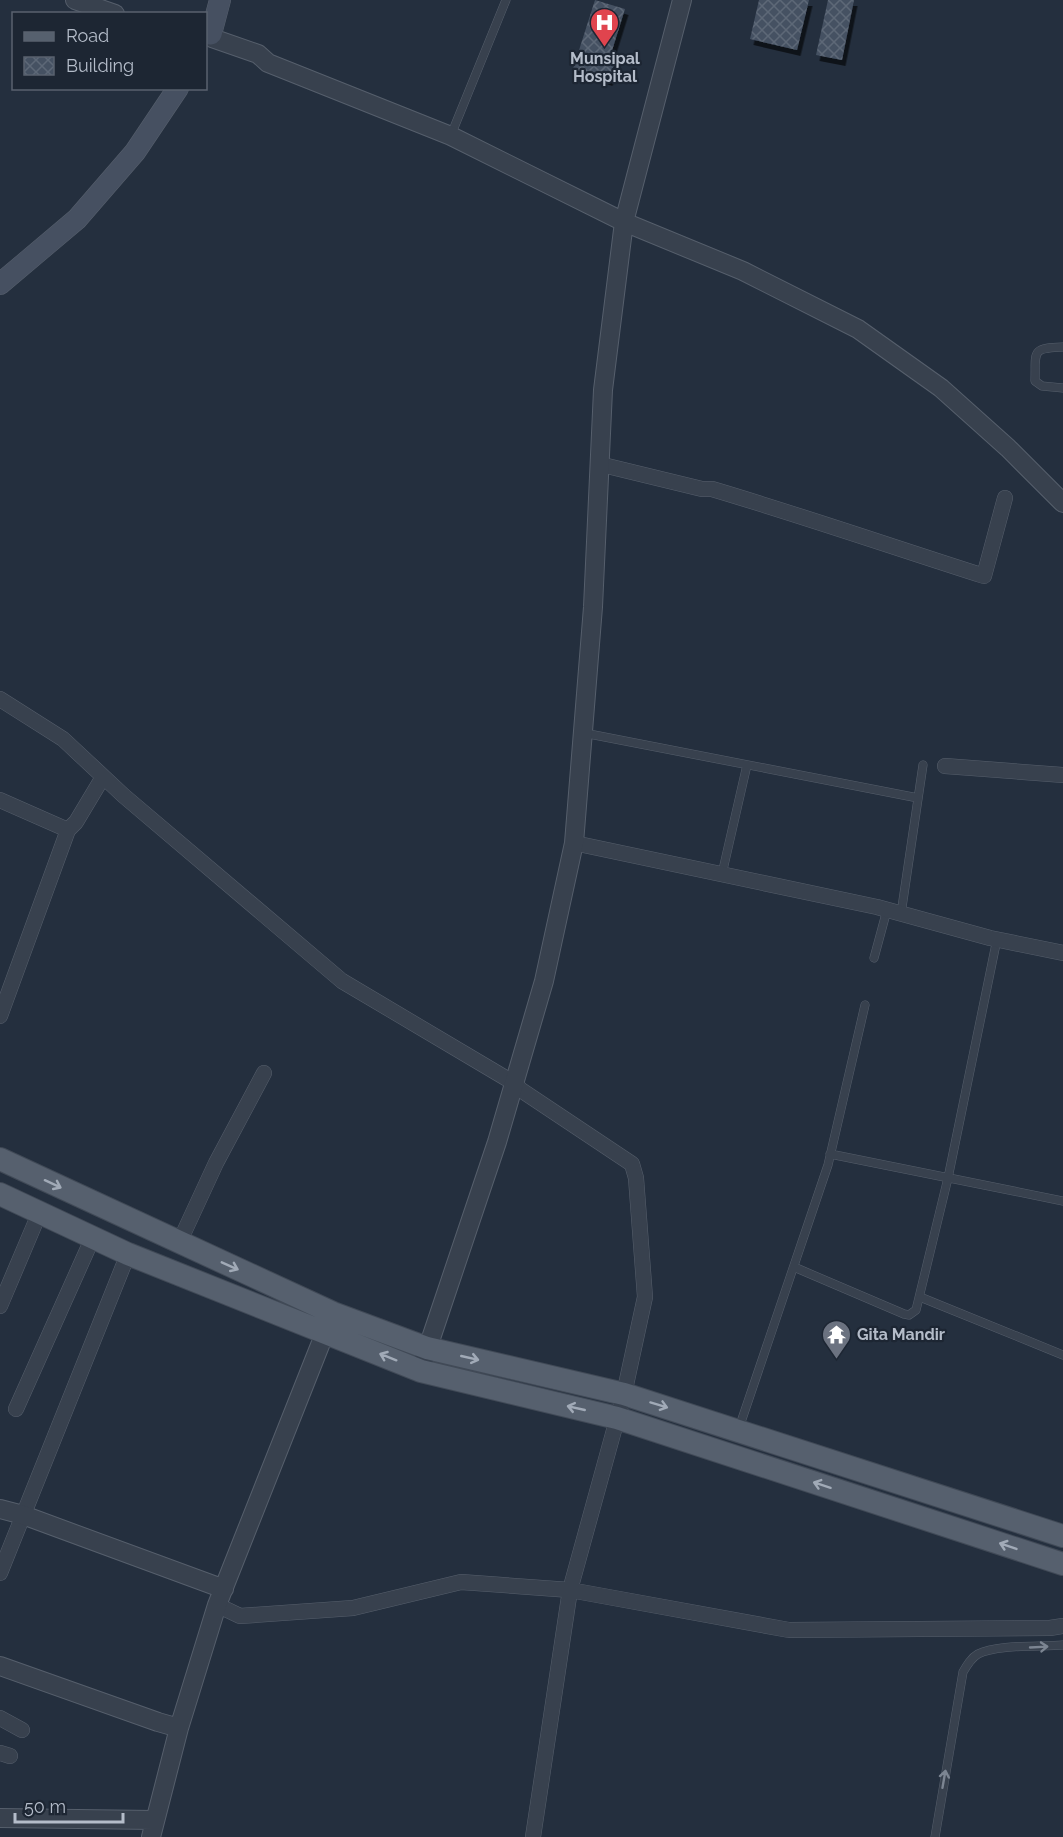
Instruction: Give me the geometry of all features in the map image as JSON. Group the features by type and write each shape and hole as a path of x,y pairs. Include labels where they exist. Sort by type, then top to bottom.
{"main road":[{"path":"209,40 220,0"},
{"path":"0,271 69,212 126,146 162,90"},
{"path":"0,284 77,219 135,152 177,90"},
{"path":"0,1159 179,1243 422,1371 617,1418 1063,1564"},
{"path":"0,1194 128,1254 329,1322 427,1348 624,1394 1063,1536"}],"street":[{"path":"75,0 109,12"},
{"path":"422,1371 427,1348 497,1142 544,981 574,843 593,607 603,390 624,222 682,0"},
{"path":"209,40 258,54 268,63 451,136 624,222 743,271 858,329 941,388 1008,448 1063,503"},
{"path":"599,464 702,489 712,489 984,576 1005,498"},
{"path":"0,699 63,740 103,777 342,981 514,1083 520,1090 632,1164 636,1178 645,1297 624,1394 570,1590 533,1837"},
{"path":"945,766 1063,775"},
{"path":"0,1016 68,830 76,822 103,777"},
{"path":"0,800 68,830"},
{"path":"574,843 894,912 997,939 1063,953"},
{"path":"179,1243 216,1163 264,1073"},
{"path":"0,1306 39,1214"},
{"path":"16,1409 93,1237"},
{"path":"0,1573 128,1254"},
{"path":"0,1818 153,1829 179,1728 221,1597 329,1322"},
{"path":"0,1509 23,1515 221,1597 240,1616 353,1608 461,1582 570,1590 789,1630 935,1630 1063,1626"},
{"path":"0,1666 179,1728"},
{"path":"0,1718 22,1730"}],"lane":[{"path":"451,136 506,0"},
{"path":"1063,347 1045,347 1039,350 1036,355 1035,381 1042,386 1063,388"},
{"path":"583,733 918,798"},
{"path":"722,875 747,765"},
{"path":"874,958 894,912 923,765"},
{"path":"794,1267 904,1314 913,1314 920,1297 948,1178 997,939"},
{"path":"739,1430 830,1154 865,1005"},
{"path":"830,1154 1063,1201"},
{"path":"920,1297 1063,1355"},
{"path":"935,1837 963,1672 969,1661 978,1654 993,1649 1063,1645"}],"building":[{"path":"595,0 625,9 609,60 615,62 609,80 573,69"},
{"path":"759,0 809,0 797,50 750,39"},
{"path":"828,0 854,0 842,60 816,55"}],"place":[{"name":"Munsipal Hospital","path":"605,48"},
{"name":"Gita Mandir","path":"836,1360"}]}
